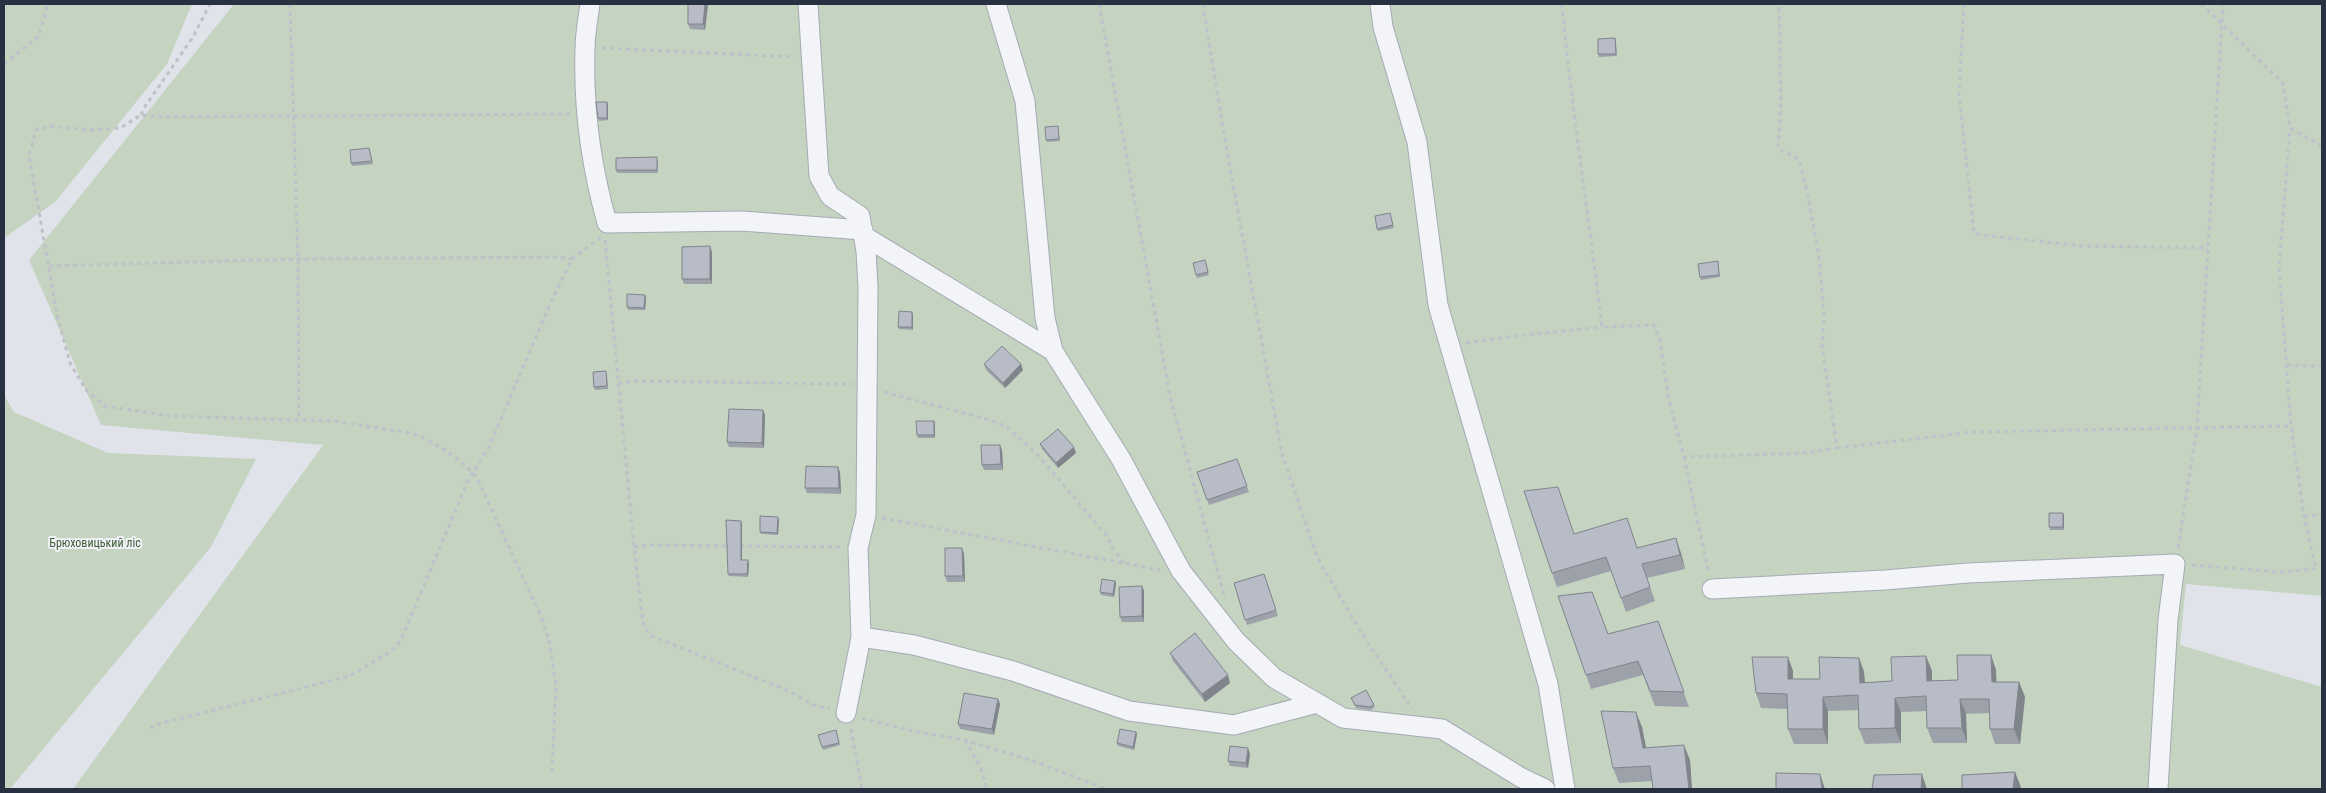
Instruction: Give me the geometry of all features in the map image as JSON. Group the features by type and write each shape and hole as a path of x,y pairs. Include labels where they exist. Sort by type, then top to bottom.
{"street":[{"path":"590,4 584,47 586,115 598,191 607,223 742,221 863,233 1053,351"},
{"path":"808,4 819,176 830,196 860,216 868,286 866,515 858,548 860,637 846,713"},
{"path":"996,4 1025,102 1045,318 1053,351 1121,459 1181,570 1236,641 1274,678 1343,718 1442,729 1520,777 1545,789"},
{"path":"1380,4 1383,27 1417,142 1438,305 1548,684 1565,789"},
{"path":"1712,589 1885,580 1968,573 2175,564 2157,718 2158,789"},
{"path":"860,637 914,645 1013,671 1129,711 1234,726 1317,703"}],"path":[{"path":"4,64 39,36 46,4"},
{"path":"210,4 193,37 141,115 120,128 89,130 50,126 36,130 29,155 57,316 70,363 86,390 106,406 171,416 334,421 422,437 445,450 477,478 541,616 555,668 556,686 552,772"},
{"path":"290,4 295,115 299,419"},
{"path":"1099,4 1170,396 1224,592 1226,606 1222,622"},
{"path":"1203,4 1222,123 1282,454 1318,558 1361,632 1406,699 1421,727"},
{"path":"1562,4 1570,89 1581,154 1602,327"},
{"path":"1779,4 1781,101 1778,149 1799,159 1808,195 1818,257 1824,317 1822,344 1837,448"},
{"path":"1964,4 1959,93 1974,233 1980,236 2082,246 2208,248"},
{"path":"2201,4 2222,22 2283,83 2290,128 2279,268 2291,426 2304,517 2316,569 2279,572 2175,564 2197,426 2222,22 2223,4"},
{"path":"584,47 811,58"},
{"path":"141,115 160,117 586,115"},
{"path":"2290,128 2322,146"},
{"path":"150,728 155,725 350,676 394,649 401,640 472,473 488,449 551,302 572,259 603,236 609,265 634,547 643,622 649,635 789,691 813,705 918,732 965,740 1036,762 1106,789"},
{"path":"49,266 298,259 558,257 572,259"},
{"path":"1450,346 1515,336 1602,327 1654,325 1660,342 1669,400 1684,457 1712,589"},
{"path":"2287,365 2322,366"},
{"path":"618,383 635,381 868,384 880,391 990,420 1007,427 1037,454 1107,536 1113,550 1125,564"},
{"path":"1684,457 1806,453 1972,432 2197,426 2291,426"},
{"path":"2304,517 2322,514"},
{"path":"866,515 1125,564 1172,572 1181,570"},
{"path":"634,547 651,545 854,546 858,548"},
{"path":"846,713 854,741 862,789"},
{"path":"965,740 982,768 986,789"}],"green space":[{"path":"4,4 192,4 167,64 55,202 4,238"},
{"path":"234,4 2322,4 2322,596 2186,584 2180,645 2322,687 2322,789 73,789 323,445 101,425 29,260"},
{"name":"Брюховицький ліс","path":"4,395 14,412 108,453 256,459 211,547 10,789 4,789"}],"building":[{"path":"688,4 705,4 703,24 688,24"},
{"path":"1615,38 1616,54 1598,54 1598,39"},
{"path":"596,102 607,102 607,118 598,118"},
{"path":"1058,126 1059,139 1046,140 1045,127"},
{"path":"369,148 372,161 351,163 350,150"},
{"path":"657,157 657,170 616,170 616,158"},
{"path":"1390,213 1393,225 1377,229 1375,216"},
{"path":"710,246 710,279 682,279 682,247"},
{"path":"1205,260 1208,272 1196,275 1193,263"},
{"path":"1718,261 1719,275 1700,277 1698,264"},
{"path":"627,294 645,295 644,308 627,307"},
{"path":"899,311 912,312 912,327 898,327"},
{"path":"1002,346 1021,364 1003,383 984,364"},
{"path":"606,371 607,386 594,387 593,372"},
{"path":"729,409 763,410 762,443 727,442"},
{"path":"916,421 934,421 934,435 917,435"},
{"path":"1058,429 1074,447 1056,463 1040,444"},
{"path":"981,445 1000,445 1001,464 982,465"},
{"path":"1237,459 1247,486 1207,500 1197,472"},
{"path":"806,466 838,467 839,488 805,488"},
{"path":"1558,487 1574,534 1627,518 1637,548 1676,538 1680,555 1642,564 1650,587 1621,598 1606,557 1552,573 1524,491"},
{"path":"2049,513 2063,513 2063,527 2049,527"},
{"path":"760,516 778,517 777,533 760,532"},
{"path":"726,520 741,521 741,560 748,560 747,574 728,574"},
{"path":"945,548 962,548 963,576 945,576"},
{"path":"1264,574 1276,610 1245,620 1234,583"},
{"path":"1102,579 1115,581 1113,594 1100,592"},
{"path":"1142,586 1142,616 1120,617 1119,587"},
{"path":"1592,592 1608,634 1658,621 1684,692 1650,691 1638,661 1586,675 1558,596"},
{"path":"1195,633 1228,675 1202,694 1170,653"},
{"path":"1957,655 1991,655 1992,682 2019,682 2014,729 1990,729 1989,699 1960,699 1962,728 1927,728 1926,696 1895,698 1895,728 1859,729 1858,695 1823,697 1823,729 1788,729 1787,694 1756,693 1752,657 1788,657 1788,679 1820,679 1819,657 1859,658 1860,683 1892,681 1891,657 1926,656 1927,681 1958,680"},
{"path":"1366,690 1374,705 1370,707 1355,705 1351,698"},
{"path":"964,693 998,699 992,729 958,724"},
{"path":"1601,711 1636,712 1643,748 1684,745 1689,789 1653,789 1650,766 1613,768"},
{"path":"1120,729 1136,732 1133,747 1117,743"},
{"path":"836,730 839,743 822,747 818,735"},
{"path":"1230,746 1248,748 1246,763 1228,761"},
{"path":"2015,772 2013,789 1962,789 1962,775"},
{"path":"1776,773 1820,774 1822,789 1776,789"},
{"path":"1922,774 1921,789 1872,789 1874,775"}]}
